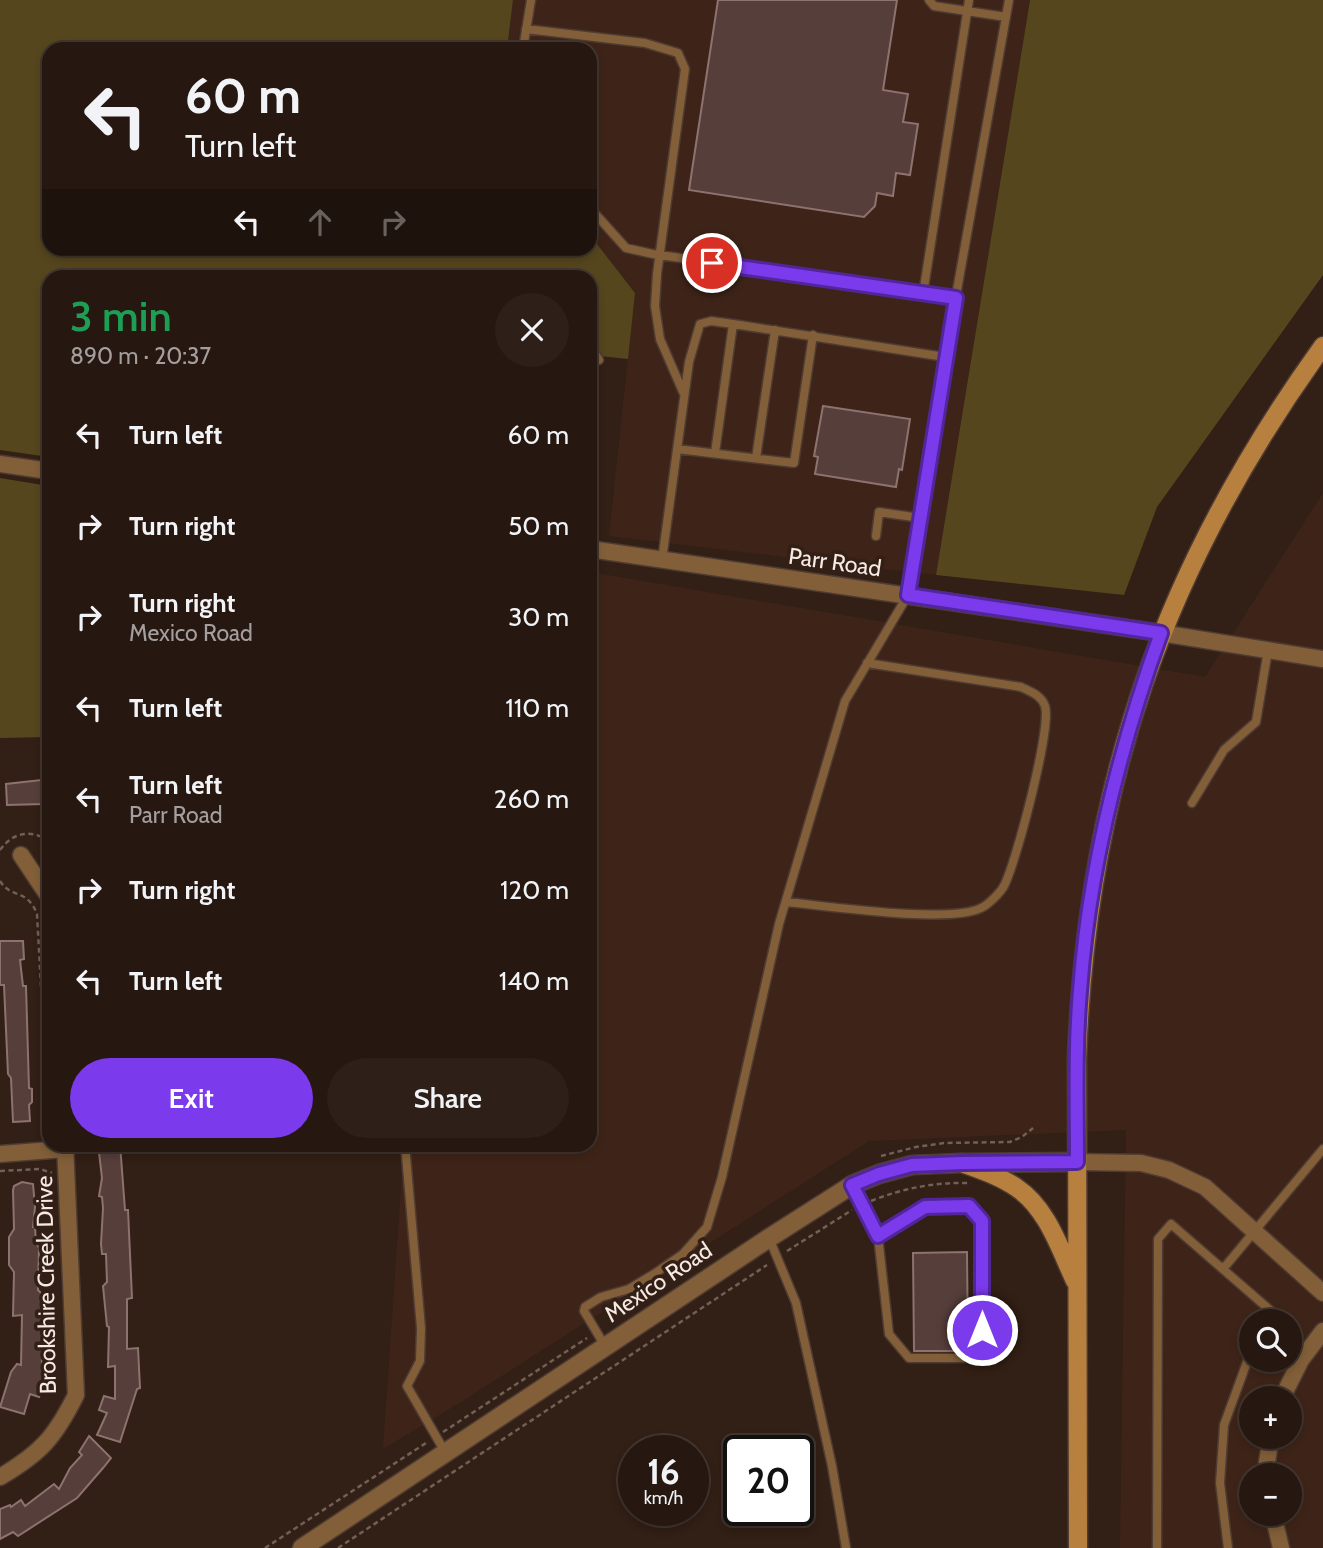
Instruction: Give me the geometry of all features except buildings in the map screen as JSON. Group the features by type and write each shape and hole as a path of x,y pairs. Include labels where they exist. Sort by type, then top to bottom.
{"main road":[{"path":"1078,1548 1079,992 1102,830 1124,745 1161,633 1201,544 1271,420 1323,346"},
{"path":"962,1163 1002,1178 1020,1190 1040,1210 1077,1284"}],"street":[{"path":"0,464 42,470"},
{"name":"Parr Road","path":"597,550 1323,659"},
{"path":"21,855 42,886"},
{"path":"0,1154 42,1149"},
{"name":"Brookshire Creek Drive","path":"0,1478 41,1450 61,1426 76,1395 65,1152"},
{"path":"1077,1162 1141,1163 1169,1170 1205,1187 1323,1293"},
{"name":"Mexico Road","path":"302,1548 852,1185 912,1165 1077,1162"},
{"path":"1288,1386 1301,1360 1323,1331"},
{"path":"1276,1526 1281,1548"}],"lane":[{"path":"524,42 531,0"},
{"path":"929,0 934,6 1006,17"},
{"path":"923,294 969,0"},
{"path":"606,1346 584,1311 585,1307 601,1297 629,1289 654,1274 683,1254 707,1227 722,1177 786,902 845,701 908,595 945,357 1009,0"},
{"path":"526,29 645,43 678,53 685,69 659,255 655,306 660,339 685,395"},
{"path":"597,216 626,248 956,298"},
{"path":"662,560 689,362 701,324 711,321 945,357"},
{"path":"715,453 733,324"},
{"path":"756,458 775,330"},
{"path":"677,449 794,463 813,335"},
{"path":"876,536 878,512 920,518"},
{"path":"1192,803 1224,750 1256,722 1268,650"},
{"path":"786,902 942,916 981,908 1003,889 1016,857 1046,729 1045,707 1038,695 1021,687 867,663"},
{"path":"1223,1269 1323,1149"},
{"path":"406,1152 421,1328 420,1361 407,1386 445,1452"},
{"path":"852,1185 878,1236 889,1334 909,1357 982,1358 982,1221 969,1206 925,1207 878,1236"},
{"path":"1157,1548 1158,1239 1171,1224 1269,1309"},
{"path":"769,1238 796,1303 832,1466 846,1548"},
{"path":"1228,1548 1220,1483 1224,1425 1243,1372"}],"path":[{"path":"0,850 7,841 20,834 34,834 42,838"},
{"path":"0,881 9,891 27,897 34,904 37,914 42,1005"},
{"path":"0,1171 40,1169 51,1173"},
{"path":"338,1548 845,1213 897,1190 973,1183"}],"shaded area":[{"path":"0,0 513,0 508,42 42,42 42,256 597,256 597,244 635,293 628,359 597,356 597,270 42,270 42,456 0,450"},
{"path":"513,0 1030,0 936,575 609,536 635,293 597,244 597,42 508,42"},
{"path":"1030,0 1323,0 1323,275 1157,507 1124,595 936,575"},
{"path":"0,478 42,485 42,737 0,738"},
{"path":"1323,493 1323,1548 1120,1548 1126,1130 869,1141 466,1399 383,1449 404,1152 597,1152 597,573 1205,677"}],"route":[{"path":"712,263 956,298 908,595 1161,633 1137,701 1110,796 1092,890 1079,992 1077,1162 912,1165 852,1185 878,1236 925,1207 969,1206 982,1221 982,1330"}]}
